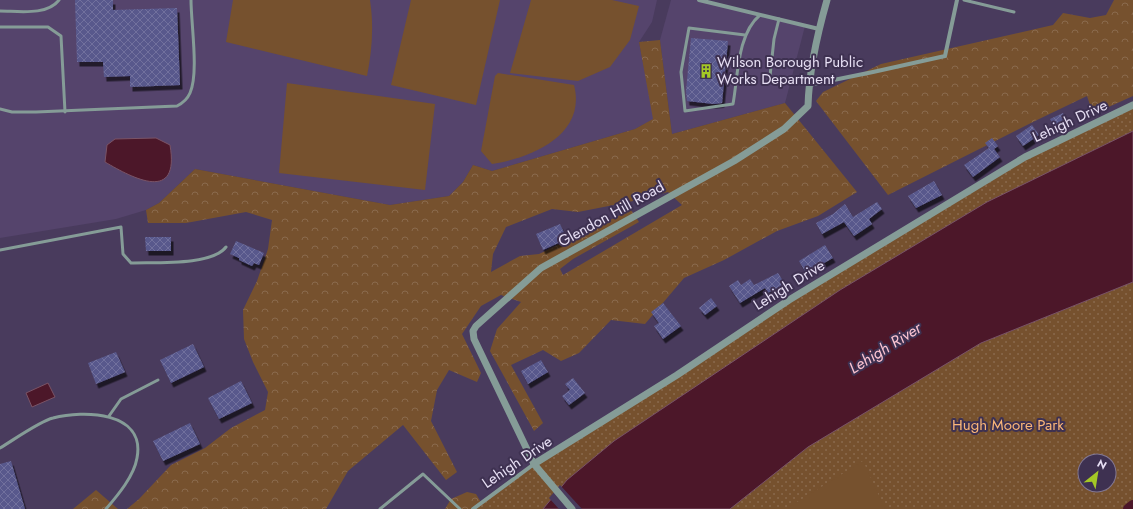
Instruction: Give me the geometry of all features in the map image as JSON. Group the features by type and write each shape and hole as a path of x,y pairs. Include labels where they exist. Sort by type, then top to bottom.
{"street":[{"path":"699,0 818,29"},
{"name":"Glendon Hill Road","path":"572,509 534,464 474,339 474,330 476,326 541,268 734,161 784,129 808,106 808,85 818,29 827,0"},
{"path":"808,85 945,56 957,0"},
{"name":"Lehigh Drive","path":"473,509 534,464 677,375 789,300 1025,157 1133,105"}],"lane":[{"path":"0,11 48,9 55,5 59,0"},
{"path":"0,109 12,112 65,112 170,108 177,106 184,102 190,95 192,85 194,68 191,0"},
{"path":"964,0 1014,12"},
{"path":"745,35 689,28 681,72 685,112 733,104 745,35 754,19 760,14"},
{"path":"770,76 774,39 779,19"},
{"path":"0,27 48,27 61,36 65,112"},
{"path":"0,250 121,227 123,254 131,263 174,262 209,258 222,252 226,247"},
{"path":"109,416 121,399 158,380"},
{"path":"0,448 51,418 90,414 109,416 130,429 138,446 137,458 133,471 106,509"},
{"path":"380,509 423,474 460,509"}],"shaded area":[{"path":"0,0 657,0 652,22 639,42 654,119 635,129 492,171 473,165 463,182 449,196 390,205 195,169 159,203 146,210 116,219 0,238"},
{"path":"671,0 700,0 805,26 785,103 672,134 660,40"}],"green space":[{"path":"233,0 370,0 372,38 367,76 226,42"},
{"path":"411,0 500,0 476,105 391,85"},
{"path":"531,0 612,0 639,6 630,40 610,67 578,81 510,73"},
{"path":"1114,0 1133,0 1133,96 1093,114 1087,96 888,195 816,101 823,92 881,64 1053,25 1063,13 1090,18 1106,15"},
{"path":"660,40 672,134 785,103 857,192 818,216 777,231 724,260 684,278 645,324 611,320 579,353 561,361 543,350 511,365 543,423 534,431 490,351 497,329 521,302 501,295 481,306 462,334 481,373 477,382 449,370 437,390 431,421 457,472 446,480 403,425 348,471 326,509 127,509 139,499 171,465 205,448 231,428 265,410 268,392 253,362 244,339 243,310 257,281 268,249 272,220 246,212 186,223 148,223 146,210 159,203 195,169 390,205 449,196 463,182 473,165 492,171 635,129 653,119 639,42","holes":["668,192 682,205 563,275 560,269 573,259 639,222 631,210 539,254 520,256 491,272 493,254 506,227 552,209 578,212 629,202"]},
{"path":"498,73 574,85 576,103 572,118 564,130 552,141 539,150 507,161 492,164 481,151 495,76"},
{"path":"287,83 435,104 425,190 279,173"},
{"path":"1133,105 1133,131 987,202 840,290 614,441 567,480 543,509 473,509 526,469 789,300 1025,157"},
{"name":"Hugh Moore Park","path":"1133,282 1133,509 730,509 808,447 981,343"},
{"path":"863,461 885,509 786,509"},
{"path":"96,490 118,509 73,509"},
{"path":"467,492 476,494 485,509 445,509 451,499"}],"water":[{"name":"Lehigh River","path":"1133,131 1133,282 981,343 808,447 730,509 543,509 567,480 614,441 840,290 987,202"},
{"path":"156,138 170,145 171,163 168,175 161,180 152,182 141,179 129,175 105,162 107,145 115,139"},
{"path":"48,383 55,397 32,407 26,393"}],"pier":[{"path":"560,485 582,509 559,509 549,498"}],"building":[{"path":"75,0 113,0 113,10 177,8 180,85 130,87 130,76 104,77 103,62 77,62"},
{"name":"Wilson Borough Public Works Department","path":"691,38 728,41 722,103 714,104 687,101 686,91"},
{"path":"1063,113 1067,122 1055,128 1050,119"},
{"path":"1032,125 1039,135 1023,146 1016,136"},
{"path":"992,138 998,146 994,149 1000,157 973,177 964,165 989,148 985,143"},
{"path":"934,181 942,195 916,208 908,196"},
{"path":"877,202 882,209 869,219 872,224 854,236 844,222 822,234 816,223 833,214 845,204 853,217"},
{"path":"560,224 567,239 543,250 536,234"},
{"path":"145,237 171,237 171,251 146,251"},
{"path":"236,241 264,253 259,265 254,263 252,266 230,254"},
{"path":"825,245 833,258 806,273 799,261"},
{"path":"778,273 785,284 768,293 765,288 740,303 729,286 738,280 741,285 750,279 754,285"},
{"path":"711,298 717,306 705,315 699,308"},
{"path":"663,303 681,326 663,339 654,326 659,323 651,312"},
{"path":"193,344 204,367 171,383 160,360"},
{"path":"116,352 125,372 96,384 88,363"},
{"path":"541,360 548,372 528,384 521,371"},
{"path":"573,378 585,393 569,405 562,396 570,390 565,384"},
{"path":"241,381 252,403 219,419 208,398"},
{"path":"190,423 200,444 163,461 153,441"},
{"path":"11,461 25,509 0,509 0,464"}],"waterway":[{"path":"1128,509 1133,505"}],"place":[{"name":"Wilson Borough Public Works Department","path":"706,71"}]}
